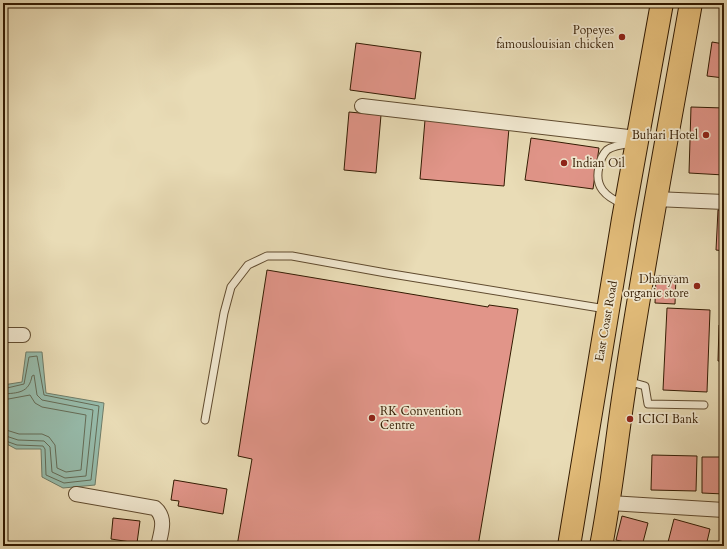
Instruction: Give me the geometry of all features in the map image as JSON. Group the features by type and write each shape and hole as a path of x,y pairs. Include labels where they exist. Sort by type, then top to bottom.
{"main road":[{"name":"East Coast Road","path":"569,546 625,205 662,3"},
{"path":"601,546 610,503 625,380 655,199 691,3"}],"street":[{"path":"362,106 637,141"},
{"path":"655,199 724,202"},
{"path":"3,335 23,335"},
{"path":"76,494 155,508 162,516 158,546"},
{"path":"610,503 724,510"}],"lane":[{"path":"625,205 606,194 599,186 598,172 600,160 607,150 637,141"},
{"path":"205,420 224,313 232,287 248,265 266,256 292,256 386,273 608,309"},
{"path":"625,380 646,386 648,404 704,405"}],"water":[{"path":"26,352 42,352 46,393 104,403 95,485 63,488 42,477 41,449 16,449 3,442 3,385 22,382"}],"building":[{"path":"712,42 724,44 724,78 707,76"},
{"path":"356,43 421,52 415,99 350,90"},
{"path":"691,107 724,108 724,175 689,173"},
{"path":"349,112 381,115 376,173 344,170"},
{"path":"425,120 509,128 504,186 420,179"},
{"path":"531,138 599,148 593,189 525,180"},
{"path":"718,210 724,211 724,251 716,250"},
{"name":"RK Convention Centre","path":"267,270 488,307 489,305 518,309 478,546 237,546 252,459 238,456"},
{"path":"656,276 676,276 675,304 655,303"},
{"path":"720,289 724,289 724,318 721,318"},
{"path":"667,308 710,310 707,392 663,390"},
{"path":"719,325 724,325 724,361 718,361"},
{"path":"652,455 697,456 696,491 651,490"},
{"path":"702,457 724,457 724,494 702,493"},
{"path":"174,480 227,489 223,514 178,506 179,501 171,500"},
{"path":"622,516 648,523 642,546 616,540"},
{"path":"113,518 140,521 137,543 111,539"},
{"path":"674,519 710,529 706,546 667,546"}],"place":[{"name":"Popeyes famouslouisian chicken","path":"622,37"},
{"name":"Buhari Hotel","path":"706,135"},
{"name":"Indian Oil","path":"564,163"},
{"name":"Dhanyam organic store","path":"697,286"},
{"name":"RK Convention Centre","path":"372,418"},
{"name":"ICICI Bank","path":"630,419"}]}
